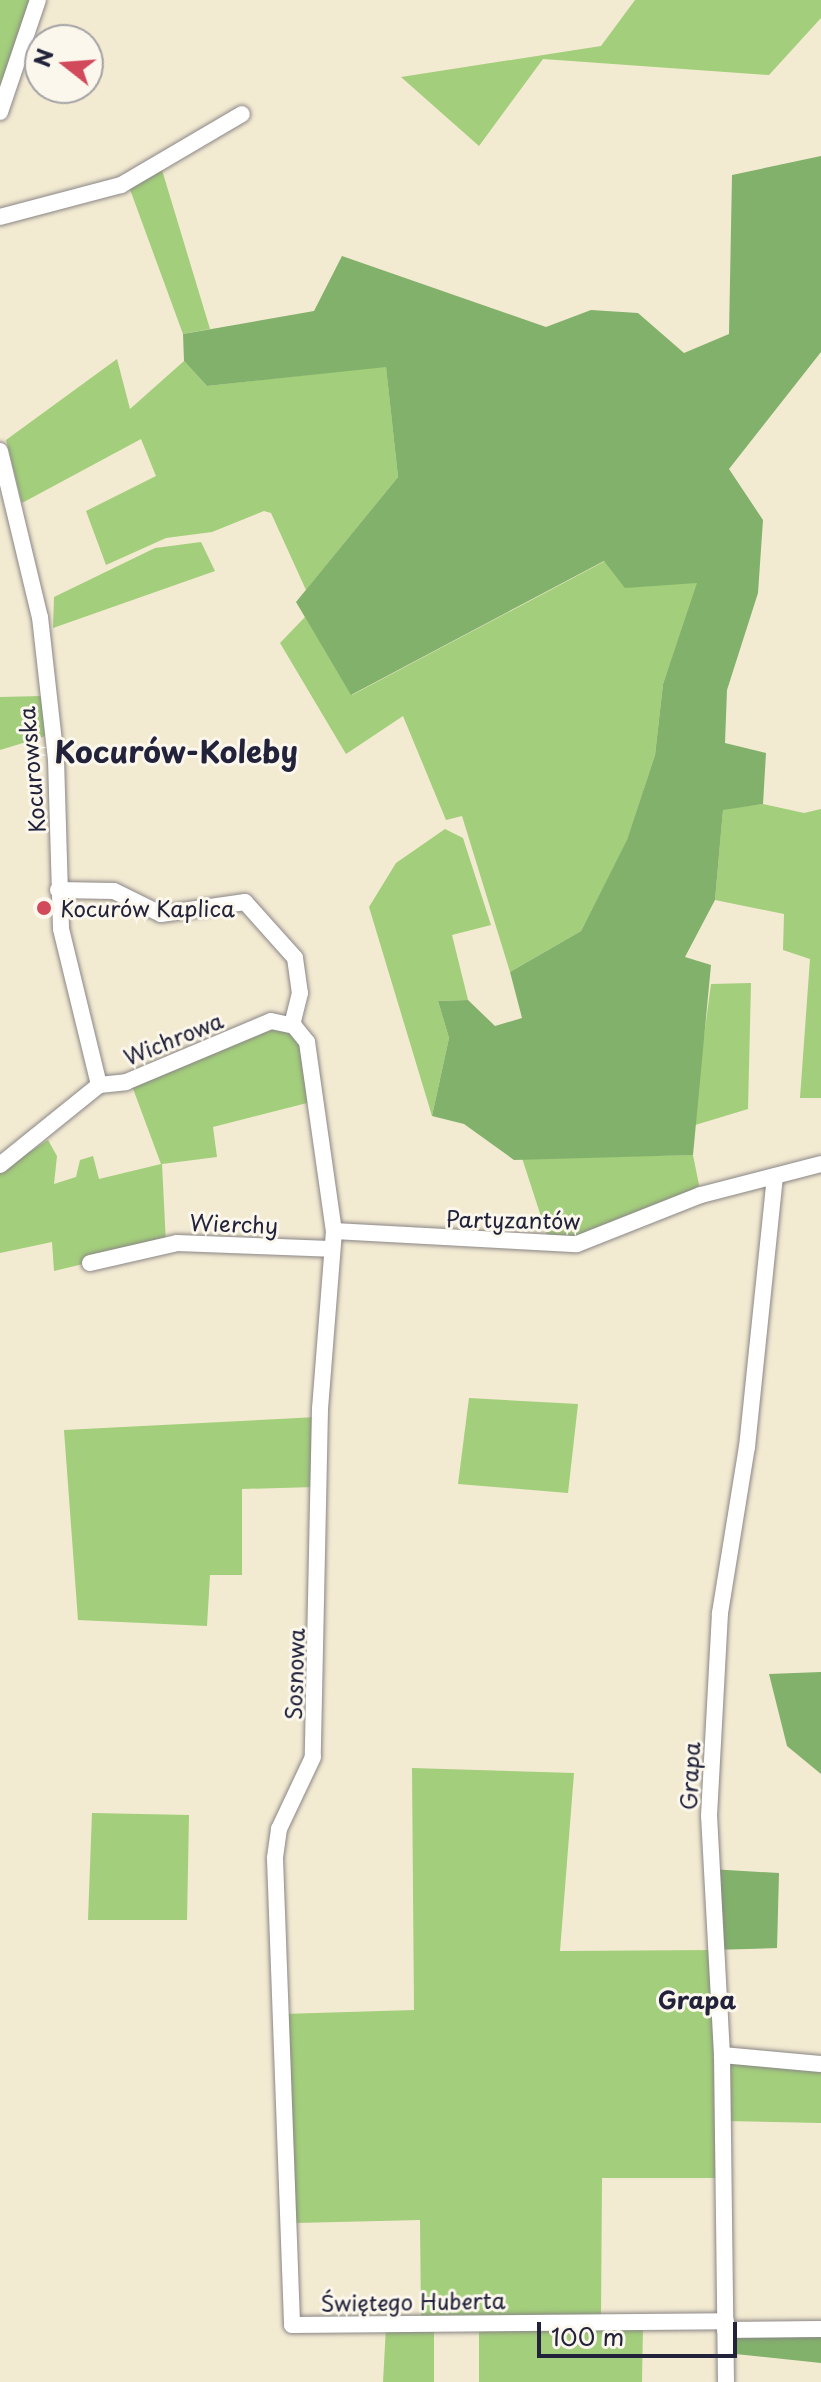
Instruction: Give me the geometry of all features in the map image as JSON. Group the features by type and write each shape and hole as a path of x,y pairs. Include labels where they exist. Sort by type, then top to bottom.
{"street":[{"path":"0,112 38,0"},
{"path":"0,217 113,188 161,168 202,132 242,114"},
{"name":"Kocurowska","path":"0,451 40,617 56,759 58,890 99,1085"},
{"path":"58,890 114,891 161,914 245,902 295,958 300,984 292,1024"},
{"name":"Wichrowa","path":"0,1165 99,1085 126,1082 271,1021 292,1024"},
{"name":"Sosnowa","path":"292,1024 309,1052 334,1231 330,1249 313,1757 279,1829 275,1859 292,2325"},
{"name":"Partyzantów","path":"334,1231 577,1244 701,1195 821,1164"},
{"name":"Grapa","path":"726,2382 722,2055 709,1816 720,1613 747,1447 775,1176"},
{"name":"Wierchy","path":"90,1263 177,1243 330,1249"},
{"path":"722,2055 821,2064"},
{"name":"Świętego Huberta","path":"292,2325 726,2325 821,2329"}],"green space":[{"path":"0,0 30,0 0,96"},
{"path":"635,0 821,0 821,18 769,75 543,59 479,146 401,77 601,46"},
{"path":"821,156 821,352 729,469 763,520 758,593 727,690 725,743 766,753 763,804 723,810 715,900 685,957 711,965 693,1155 514,1160 464,1124 432,1116 449,1038 438,1001 468,1000 495,1026 522,1018 510,972 581,931 627,840 655,755 663,684 697,583 625,588 604,561 351,695 296,602 398,477 386,367 207,386 184,361 183,334 314,311 342,256 546,327 591,310 638,313 684,353 729,334 732,175"},
{"path":"162,170 210,329 183,334 128,184"},
{"path":"117,359 130,409 184,361 207,386 386,366 398,477 306,590 271,513 264,511 212,532 166,538 106,565 86,511 156,476 141,439 22,503 6,440"},
{"path":"201,542 215,571 53,628 54,597 155,548"},
{"path":"605,561 698,583 663,684 655,755 627,841 581,931 510,972 462,816 446,820 403,716 346,754 280,643 305,617 352,695"},
{"path":"42,696 46,736 0,750 0,697"},
{"path":"763,804 804,813 821,809 821,1098 800,1098 810,959 783,950 784,914 715,900 723,809"},
{"path":"445,829 463,838 491,925 452,935 468,1000 438,1001 449,1038 432,1116 369,907 396,863"},
{"path":"751,983 748,1109 692,1126 711,984"},
{"path":"266,1027 288,1030 302,1048 311,1102 213,1127 217,1157 162,1164 166,1244 54,1271 52,1242 0,1253 0,1171 48,1140 57,1156 54,1184 76,1177 80,1160 93,1156 99,1179 161,1164 132,1086"},
{"path":"693,1155 701,1195 601,1234 548,1238 522,1158"},
{"path":"469,1398 578,1404 568,1493 458,1484"},
{"path":"317,1417 315,1487 242,1489 242,1575 210,1575 207,1626 78,1620 64,1430"},
{"path":"821,1672 821,1774 787,1746 769,1674"},
{"path":"412,1768 574,1773 560,1951 713,1950 718,2178 602,2178 601,2317 421,2317 420,2220 295,2223 283,2014 414,2010"},
{"path":"92,1813 189,1815 187,1920 88,1920"},
{"path":"710,1869 779,1873 777,1948 713,1950"},
{"path":"725,2059 821,2070 821,2123 725,2121"},
{"path":"643,2324 642,2382 479,2382 479,2326"},
{"path":"434,2326 434,2382 383,2382 386,2327"},
{"path":"821,2329 821,2363 726,2353 725,2330"}],"place":[{"name":"Kocurów Kaplica","path":"44,908"}],"district":[{"name":"Kocurów-Koleby","path":"176,751"},
{"name":"Grapa","path":"697,2000"}]}
